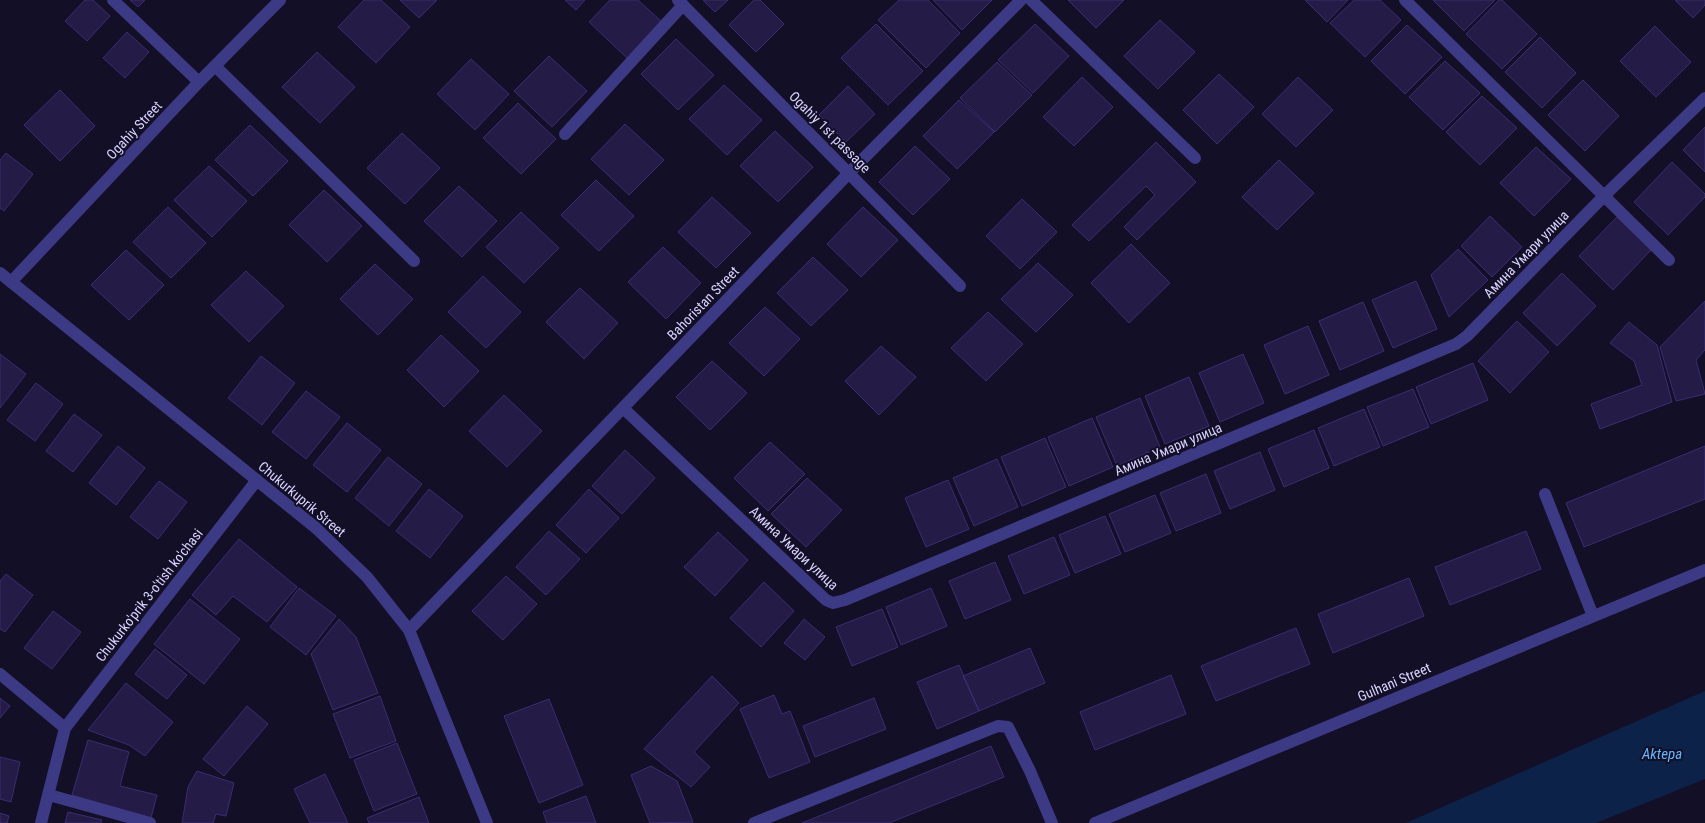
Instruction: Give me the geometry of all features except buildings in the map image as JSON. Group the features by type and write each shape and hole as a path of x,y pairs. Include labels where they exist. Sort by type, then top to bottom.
{"street":[{"path":"113,0 199,82"},
{"name":"Ogahiy Street","path":"11,282 199,82 280,0"},
{"name":"Bahoristan Street","path":"409,630 850,172 1021,0"},
{"path":"1031,0 1195,158"},
{"path":"1405,0 1669,260"},
{"path":"565,134 680,2"},
{"name":"Ogahiy 1st passage","path":"680,2 850,172 960,286"},
{"path":"215,66 414,261"},
{"name":"Амина Умари улица","path":"623,408 826,600 833,603 854,596 1456,344 1467,336 1604,195 1705,98"},
{"name":"Chukurkuprik Street","path":"0,273 316,528 367,577 409,630 487,823"},
{"name":"Chukurko'prik 3-o'tish ko'chasi","path":"41,823 65,728 257,480"},
{"path":"1545,494 1593,616"},
{"name":"Gulhani Street","path":"1095,823 1705,570"},
{"path":"0,674 65,728"},
{"path":"754,823 998,726 1008,727 1030,771 1052,823"},
{"path":"49,795 150,823"}],"water":[{"name":"Aktepa","path":"1705,691 1705,779 1596,823 1406,823"}]}
